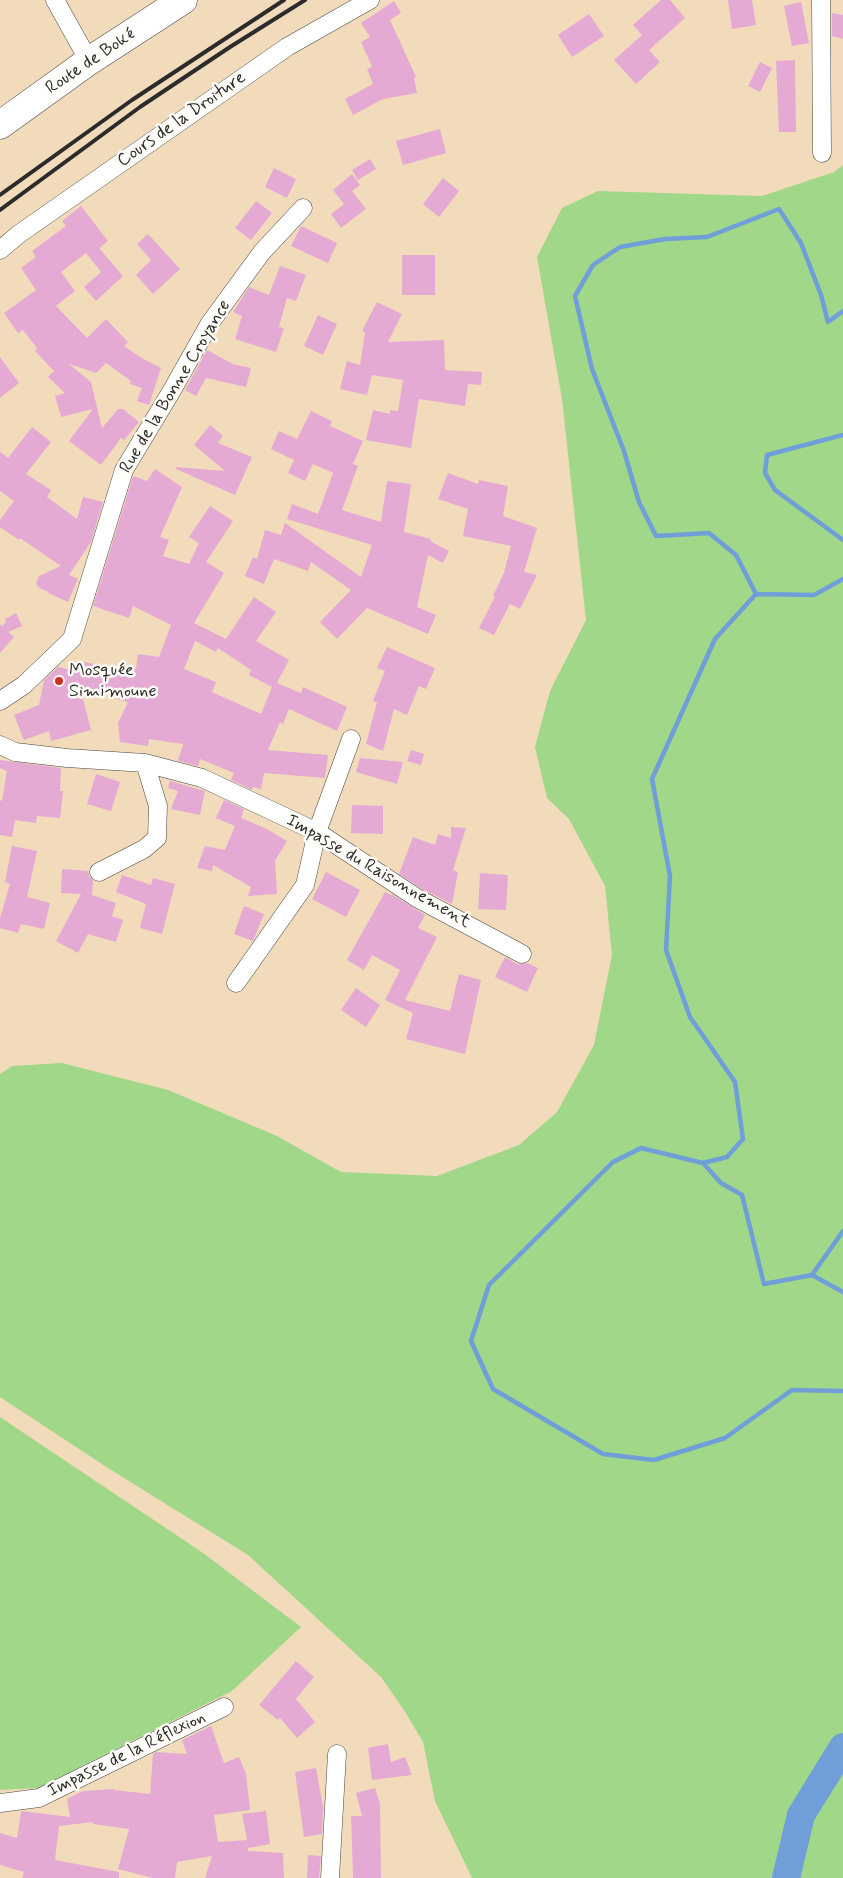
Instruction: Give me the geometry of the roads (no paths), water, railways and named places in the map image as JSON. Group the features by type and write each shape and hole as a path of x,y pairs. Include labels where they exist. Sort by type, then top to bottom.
{"main road":[{"name":"Route de Boké","path":"0,125 89,61 183,0"}],"street":[{"path":"55,0 89,61"},
{"name":"Cours de la Droiture","path":"0,250 27,229 287,47 370,0"},
{"path":"821,0 822,153"},
{"name":"Rue de la Bonne Croyance","path":"0,701 24,685 72,639 124,470 172,392 210,323 262,252 303,208"},
{"path":"236,983 305,885 317,832 351,739"},
{"name":"Impasse du Raisonnement","path":"0,745 15,752 145,763 202,778 317,832 417,898 522,954"},
{"path":"100,872 144,849 157,838 158,806 145,763"},
{"name":"Impasse de la Réflexion","path":"0,1803 39,1798 224,1707"},
{"path":"330,1878 337,1754"}],"waterway":[{"path":"756,594 736,555 709,533 656,536 639,502 624,451 592,369 575,296 593,265 620,247 665,239 707,237 779,209 801,243 821,295 828,322 843,311"},
{"path":"843,435 767,455 765,473 775,490 843,540"},
{"path":"843,579 814,595 756,594 715,639 652,779 670,876 666,950 690,1017 735,1082 743,1139 727,1157 703,1163 641,1148 613,1162 489,1285 471,1341 493,1389 603,1454 654,1460 725,1438 792,1390 843,1391"},
{"path":"703,1163 721,1183 742,1195 764,1284 812,1275 843,1292"},
{"path":"812,1275 843,1231"},
{"path":"786,1878 801,1815 843,1747"}],"railway":[{"path":"0,195 132,100 284,0"},
{"path":"0,210 140,107 305,0"}],"place":[{"name":"Mosquée Simimoune","path":"59,681"}]}
